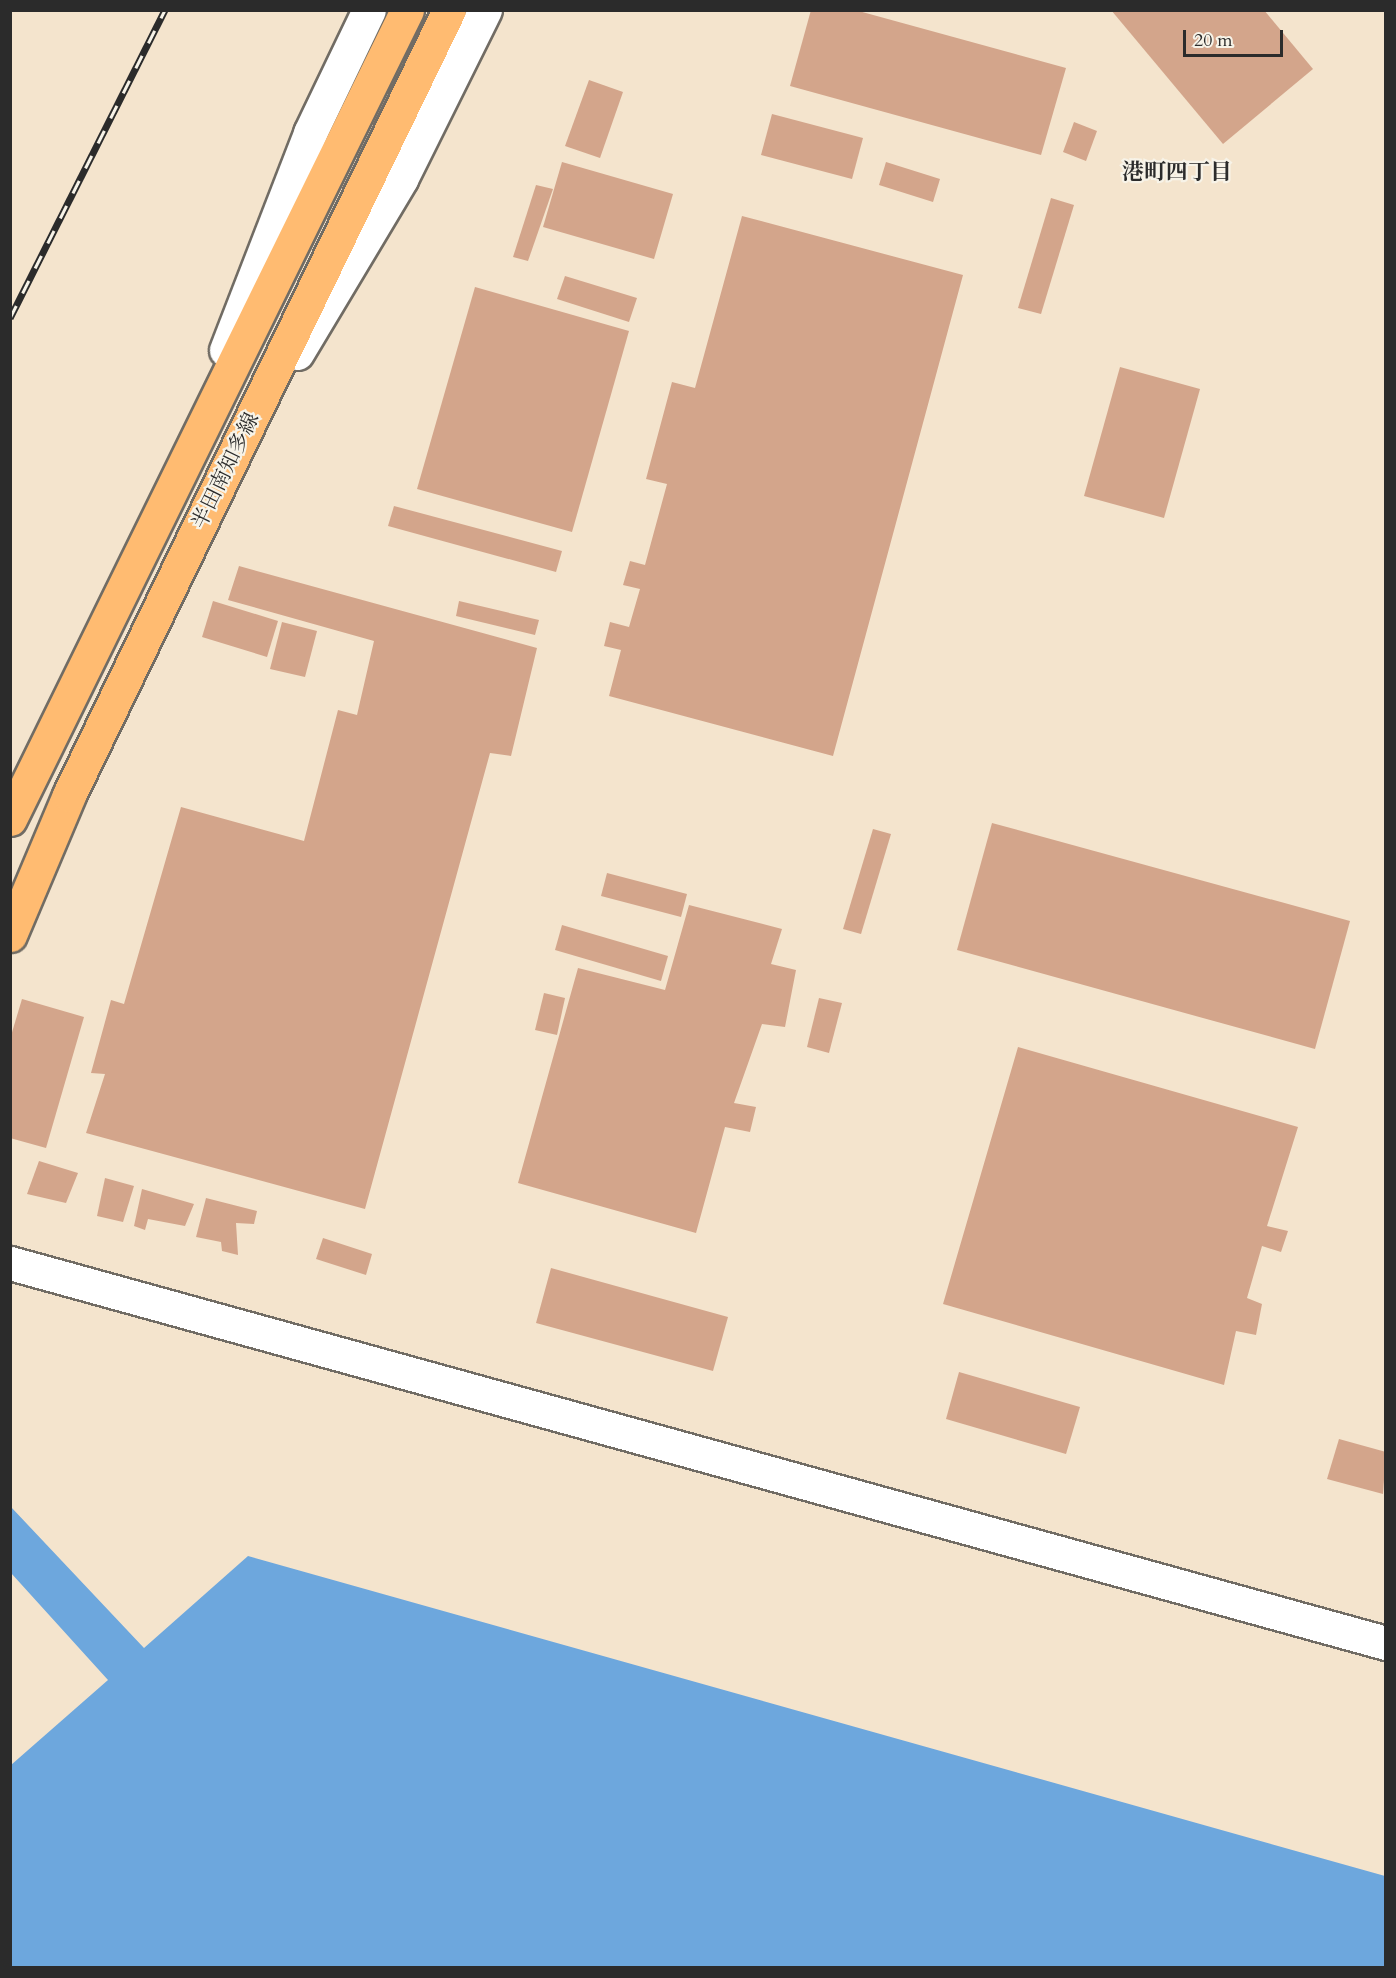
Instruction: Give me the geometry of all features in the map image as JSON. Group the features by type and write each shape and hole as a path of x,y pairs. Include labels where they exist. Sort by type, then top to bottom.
{"main road":[{"name":"半田南知多線","path":"10,819 186,452 407,10"},
{"name":"半田南知多線","path":"10,935 69,795 449,10"}],"street":[{"path":"186,452 310,133 369,10"},
{"path":"227,468 402,179 485,10"},
{"path":"10,1263 1386,1643"}],"water":[{"path":"11,1507 144,1648 248,1556 1385,1876 1385,1967 11,1967 11,1765 108,1680 11,1573"}],"building":[{"path":"811,10 855,10 1066,68 1041,155 790,86"},
{"path":"1111,10 1264,10 1313,69 1223,144"},
{"path":"589,80 623,92 600,158 565,146"},
{"path":"772,114 863,138 852,179 761,155"},
{"path":"1074,122 1097,131 1086,161 1063,152"},
{"path":"562,162 673,194 654,259 543,227"},
{"path":"886,162 940,179 933,202 879,185"},
{"path":"536,185 553,189 528,261 513,257"},
{"path":"1051,198 1074,205 1041,314 1018,308"},
{"path":"742,216 963,275 833,756 609,696 621,650 604,646 610,622 629,627 640,589 623,585 630,561 645,565 667,484 646,479 672,382 695,388"},
{"path":"565,276 637,298 629,322 557,299"},
{"path":"475,287 629,331 572,532 417,489"},
{"path":"1120,367 1200,389 1164,518 1084,496"},
{"path":"394,506 562,551 556,572 388,526"},
{"path":"239,566 537,648 511,756 490,753 365,1209 86,1133 105,1074 91,1073 111,1000 124,1004 181,807 304,841 338,710 357,715 374,641 228,600"},
{"path":"213,601 278,621 267,657 202,637"},
{"path":"459,601 539,620 535,635 456,616"},
{"path":"282,622 317,631 305,677 270,669"},
{"path":"992,823 1350,921 1315,1049 957,950"},
{"path":"873,829 891,834 861,934 843,929"},
{"path":"607,873 687,894 681,917 601,896"},
{"path":"689,905 782,929 771,964 796,970 785,1027 762,1024 734,1103 756,1107 750,1132 725,1127 696,1233 518,1183 578,968 665,990"},
{"path":"562,925 668,956 661,981 555,950"},
{"path":"544,993 565,998 557,1035 535,1030"},
{"path":"819,998 842,1003 829,1053 807,1047"},
{"path":"22,999 84,1017 46,1148 10,1138 10,1039"},
{"path":"1018,1047 1298,1127 1267,1226 1288,1231 1281,1252 1262,1246 1247,1298 1262,1304 1256,1335 1236,1331 1224,1385 943,1304"},
{"path":"39,1161 78,1173 66,1203 27,1194"},
{"path":"105,1178 134,1186 123,1222 97,1216"},
{"path":"142,1189 194,1204 185,1226 148,1219 145,1230 134,1226"},
{"path":"206,1198 257,1211 254,1224 236,1223 238,1255 222,1251 221,1242 196,1237"},
{"path":"323,1238 372,1254 366,1275 316,1259"},
{"path":"551,1268 728,1317 713,1371 536,1323"},
{"path":"959,1372 1080,1407 1066,1454 946,1419"},
{"path":"1339,1439 1386,1452 1383,1494 1327,1479"}],"railway":[{"path":"10,318 165,10"}],"district":[{"name":"港町四丁目","path":"1177,173"}]}
